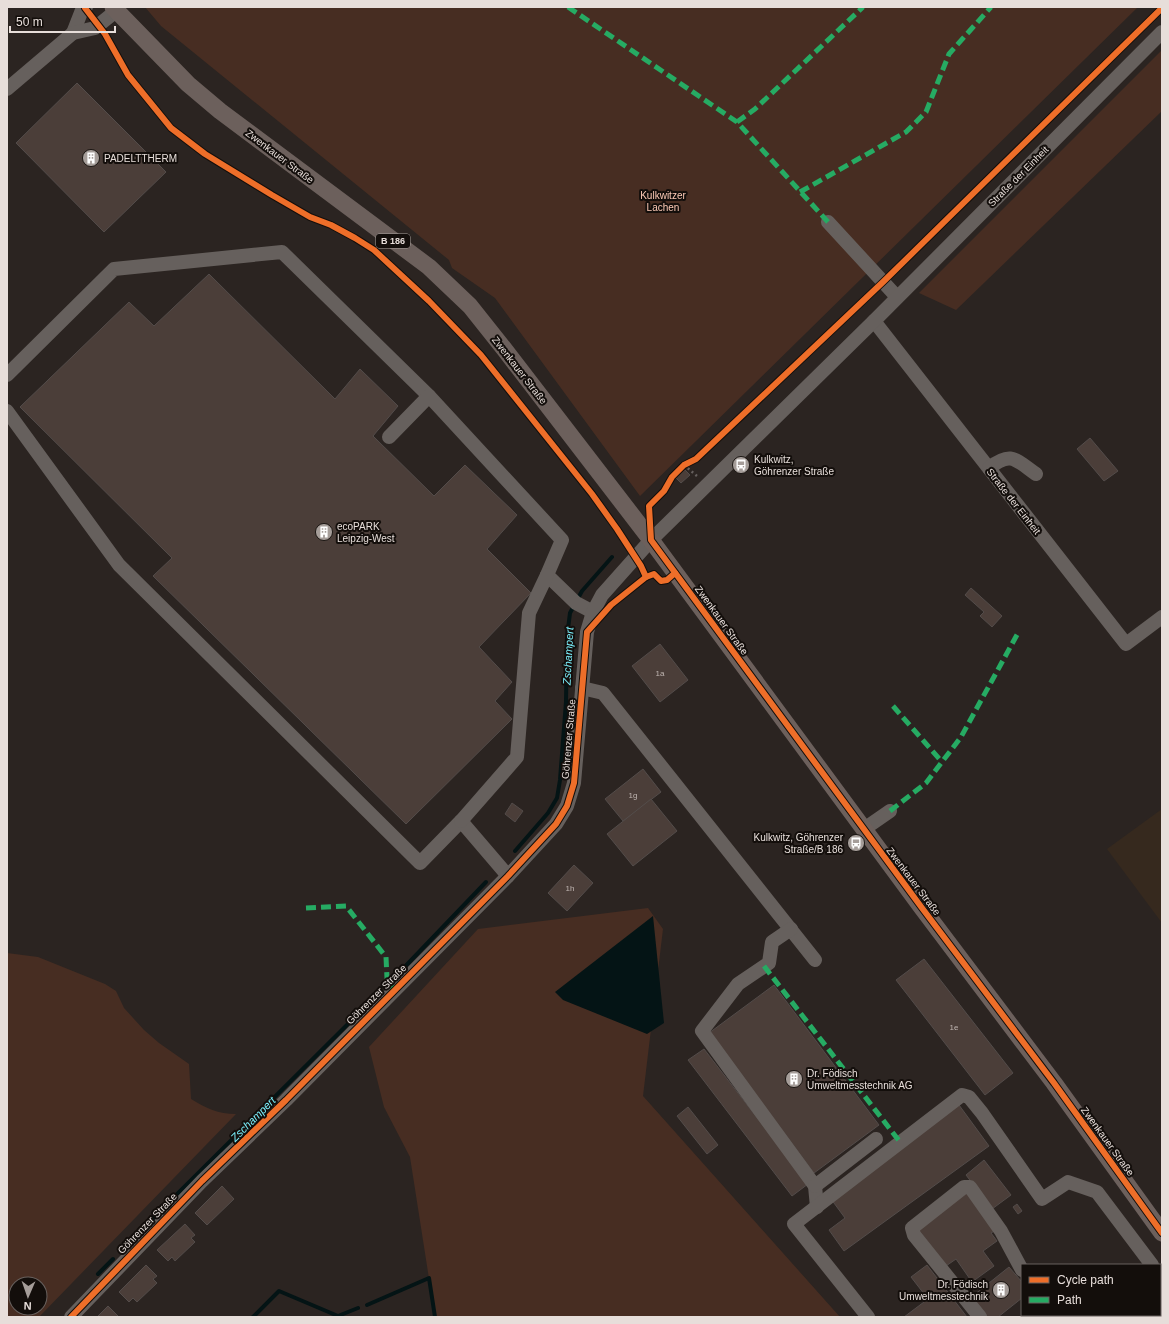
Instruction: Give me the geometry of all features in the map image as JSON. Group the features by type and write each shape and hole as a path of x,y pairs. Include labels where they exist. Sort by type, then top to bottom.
{"main road":[{"name":"Zwenkauer Straße","path":"114,9 188,84 215,107 429,267 470,306 651,540 1054,1083 1162,1233"}],"street":[{"path":"73,33 82,10 86,7"},
{"path":"7,89 73,33 96,28 114,9"},
{"name":"Straße der Einheit","path":"651,540 874,321 1162,32"},
{"path":"828,222 897,297"},
{"path":"7,375 114,269 282,252 429,396 562,540 529,613 517,757 461,821 420,863 119,564 7,410"},
{"name":"Straße der Einheit","path":"874,321 1126,644 1162,617"},
{"path":"389,437 429,396"},
{"path":"989,468 1003,458 1007,458 1021,463 1036,474"},
{"name":"Göhrenzer Straße","path":"71,1317 202,1181 286,1100 508,876 556,824 567,806 574,783 588,632 593,612 602,595 651,540"},
{"path":"547,575 576,603 593,612"},
{"path":"582,688 602,693 815,960"},
{"path":"864,829 890,811"},
{"path":"461,821 508,876"},
{"path":"791,929 772,942 769,963 738,984 702,1032 815,1186 817,1206"},
{"path":"868,1317 794,1224 962,1095 969,1097 982,1113 1042,1199 1068,1182 1097,1192 1151,1264"},
{"path":"815,1186 876,1139"},
{"path":"980,1317 914,1235 912,1228 964,1186 970,1187 1001,1231 1021,1268"}],"path":[{"path":"684,465 695,476 701,475"}],"shaded area":[{"path":"1162,809 1162,923 1107,849"},
{"path":"653,916 664,1023 647,1034 563,1000 555,992"}],"green space":[{"name":"Kulkwitzer Lachen","path":"145,7 1138,7 640,496 495,298 452,268 449,260 161,26"},
{"path":"1162,50 1162,111 956,310 919,293"},
{"path":"648,908 663,929 643,1096 840,1317 435,1317 410,1157 384,1107 369,1047 478,929"},
{"path":"7,953 38,957 105,984 116,991 124,1008 144,1030 159,1043 189,1064 191,1099 212,1110 236,1114 48,1308 48,1276 8,1276 8,1316 40,1316 7,1317"},
{"path":"1162,1300 1162,1317 1141,1317 1161,1316"}],"building":[{"name":"PADELTTHERM","path":"77,83 166,172 104,232 16,143"},
{"name":"ecoPARK Leipzig-West","path":"209,274 335,399 360,369 398,406 373,436 434,496 465,465 517,515 487,549 531,593 479,647 512,682 495,701 512,719 406,824 153,576 172,558 20,407 129,302 154,326"},
{"path":"1090,438 1118,471 1104,481 1077,449"},
{"path":"684,469 690,475 681,483 675,477"},
{"path":"971,588 1002,616 992,627 980,616 984,612 965,595"},
{"path":"660,644 688,680 660,702 632,666"},
{"path":"643,769 661,792 623,821 605,799"},
{"path":"651,799 677,831 633,866 607,834"},
{"path":"512,803 523,811 515,822 505,814"},
{"path":"574,865 593,883 567,911 548,893"},
{"path":"924,959 1013,1073 985,1095 896,980"},
{"name":"Dr. Födisch Umweltmesstechnik AG","path":"774,985 879,1125 814,1173 709,1033"},
{"path":"704,1049 808,1184 792,1196 688,1060"},
{"path":"959,1105 989,1146 844,1251 829,1230 845,1218 831,1199"},
{"path":"688,1107 718,1145 707,1154 677,1116"},
{"path":"984,1160 1011,1195 992,1209 966,1175"},
{"path":"222,1186 234,1199 207,1225 195,1213"},
{"path":"968,1191 996,1230 991,1233 997,1241 983,1251 994,1266 972,1282 956,1259 946,1266 917,1228"},
{"path":"1017,1204 1022,1211 1018,1214 1013,1207"},
{"path":"185,1224 195,1235 191,1238 195,1242 175,1261 172,1257 168,1261 157,1250"},
{"path":"146,1265 157,1276 153,1279 157,1283 137,1302 133,1298 129,1302 119,1292"},
{"path":"927,1265 967,1317 904,1317 928,1299 911,1277"},
{"name":"Dr. Födisch Umweltmesstechnik","path":"1009,1267 1021,1281 1021,1299 998,1317 984,1317 969,1299"},
{"path":"108,1306 119,1317 97,1317"}],"waterway":[{"name":"Zschampert","path":"515,851 548,813 557,798 560,780 566,702 567,637 570,613 582,591 612,557"},
{"name":"Zschampert","path":"396,976 486,882"},
{"name":"Zschampert","path":"125,1246 381,991"},
{"name":"Zschampert","path":"98,1274 113,1259"},
{"path":"367,1305 429,1278 435,1317"},
{"path":"253,1317 279,1291 338,1316 358,1308"}],"marked path":[{"path":"568,7 737,122 828,222"},
{"path":"737,122 755,109 863,7"},
{"path":"800,192 906,132 926,112 949,54 991,7"},
{"path":"890,811 926,783 961,737 1018,633"},
{"path":"893,706 942,762"},
{"path":"306,908 346,906 386,957 387,978 394,990"},
{"path":"764,966 900,1142"}],"cycle path":[{"path":"85,8 105,34 128,75 171,128 205,154 272,195 310,217 331,225 374,250 429,301 481,355 592,494 617,529 641,566 646,577"},
{"path":"1162,8 883,282 696,459 684,465 672,477 664,491 649,506 651,540 922,908 1054,1083 1162,1233"},
{"path":"71,1317 202,1181 286,1100 508,876 556,824 567,806 574,783 587,632 611,605 646,577 654,574 661,581 667,580 675,573"}],"place":[{"name":"PADELTTHERM","path":"91,158"},
{"name":"Kulkwitz, Göhrenzer Straße","path":"741,465"},
{"name":"ecoPARK Leipzig-West","path":"324,532"},
{"name":"Kulkwitz, Göhrenzer Straße/B 186","path":"856,843"},
{"name":"Dr. Födisch Umweltmesstechnik AG","path":"794,1079"},
{"name":"Dr. Födisch Umweltmesstechnik","path":"1001,1290"}]}
